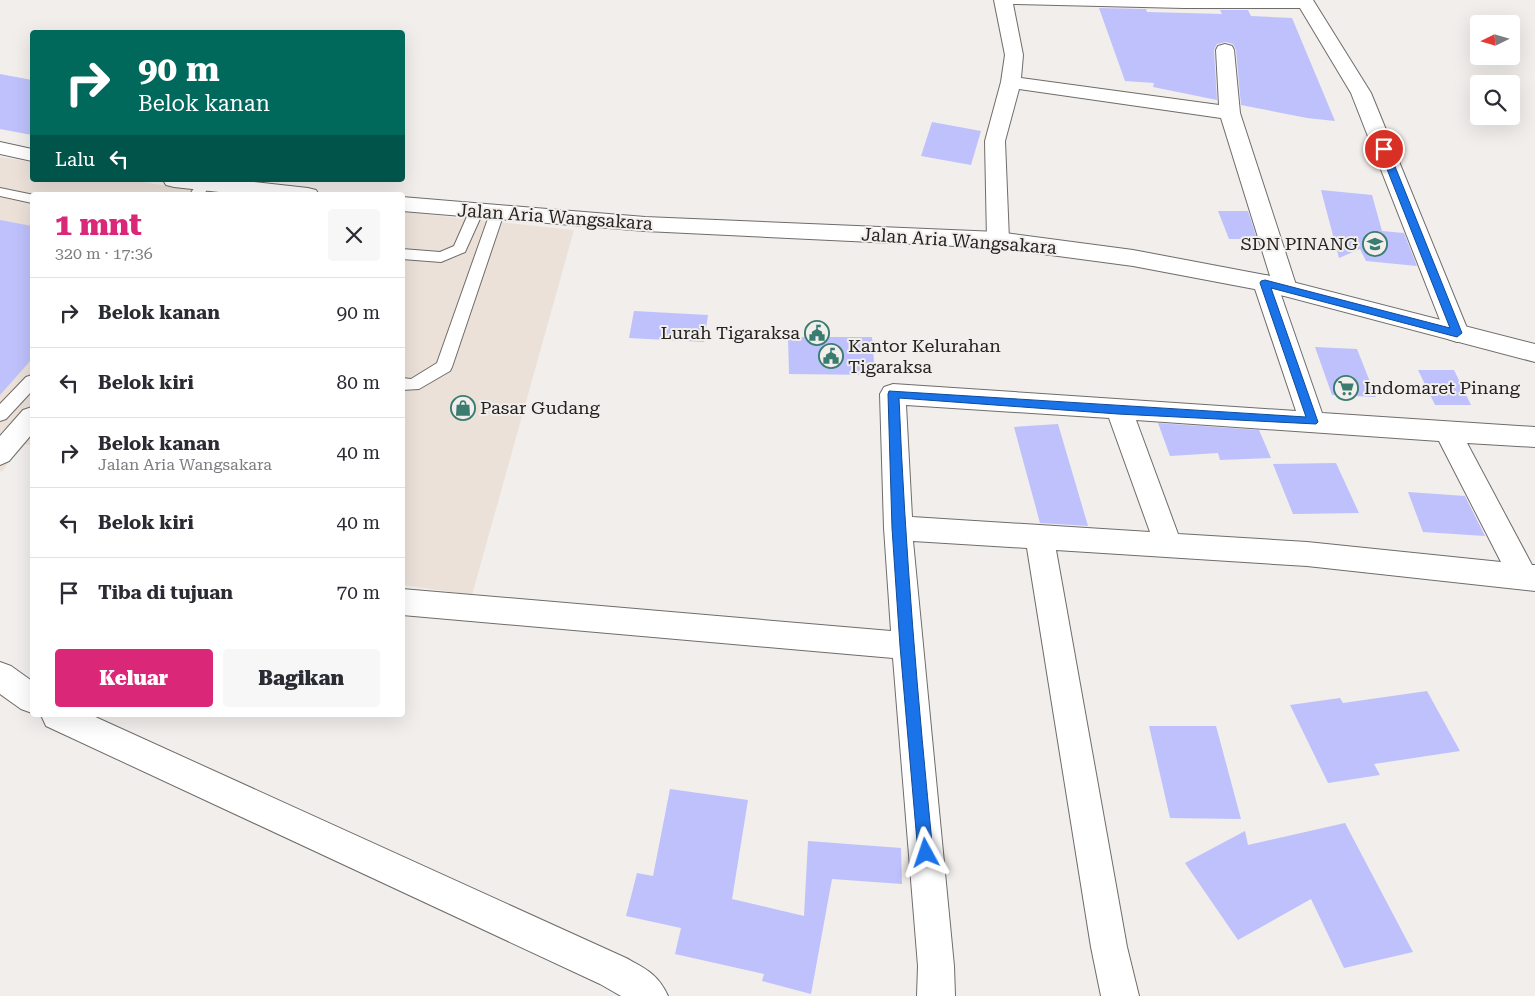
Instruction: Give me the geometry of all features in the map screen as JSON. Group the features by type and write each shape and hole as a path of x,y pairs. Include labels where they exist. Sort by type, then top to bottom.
{"street":[{"path":"998,240 995,141 1011,82 1014,55 1003,0"},
{"path":"1017,0 1184,3 1304,1 1361,93 1457,333"},
{"path":"1225,50 1230,112 1312,422"},
{"path":"1011,82 1230,112"},
{"path":"0,148 30,155"},
{"path":"179,182 200,190 243,192"},
{"name":"Jalan Aria Wangsakara","path":"405,204 645,224 998,240 1133,258 1275,286 1535,353"},
{"path":"936,996 936,966 906,646 898,528 893,394 1535,437"},
{"path":"1118,410 1168,544"},
{"path":"0,454 30,419"},
{"path":"1448,432 1529,578"},
{"path":"898,528 1307,554 1529,578"},
{"path":"1039,536 1108,947 1120,996"},
{"path":"405,602 906,646"},
{"path":"0,676 30,697"},
{"path":"64,717 613,971 641,987 649,996"}],"lane":[{"path":"0,192 30,199"},
{"path":"405,254 441,257 460,249 487,212"},
{"path":"405,384 413,385 444,367 487,212"},
{"path":"0,415 30,383"}],"shaded area":[{"path":"0,157 30,162 30,182 143,182 204,192 30,192 30,445 21,444 2,472 0,471"},
{"name":"Pasar Gudang","path":"405,212 574,230 472,595 405,585"}],"building":[{"path":"1099,8 1146,9 1147,12 1222,14 1220,10 1248,10 1251,16 1292,18 1335,121 1307,118 1241,105 1236,50 1233,44 1226,42 1217,44 1214,50 1217,100 1153,87 1154,83 1125,81"},
{"path":"0,74 30,80 30,135 0,129"},
{"path":"932,122 981,131 971,165 921,156"},
{"path":"1321,190 1372,195 1382,231 1404,233 1417,266 1366,261 1360,249 1339,258"},
{"path":"1218,211 1248,211 1257,239 1229,239"},
{"path":"0,220 30,226 30,361 0,395"},
{"path":"634,311 708,315 704,342 629,338"},
{"name":"Kantor Kelurahan Tigaraksa","path":"788,337 872,337 875,375 789,374"},
{"path":"1315,347 1357,349 1376,397 1332,395"},
{"path":"1418,370 1454,370 1471,405 1435,405"},
{"path":"1158,423 1259,430 1271,458 1220,460 1218,453 1170,456"},
{"path":"1058,424 1088,526 1040,523 1014,427"},
{"path":"1336,463 1359,513 1293,514 1273,464"},
{"path":"1408,492 1465,496 1485,536 1423,532"},
{"path":"1427,691 1460,751 1374,764 1380,775 1328,783 1290,705 1340,698 1343,703"},
{"path":"1149,726 1216,726 1241,819 1170,818"},
{"path":"670,789 748,800 732,899 804,916 808,841 901,848 902,884 832,879 811,994 762,981 764,974 675,954 681,928 626,916 637,873 653,876"},
{"path":"1345,823 1413,952 1344,968 1311,899 1238,940 1185,863 1245,831 1248,845"}],"place":[{"name":"SDN PINANG","path":"1375,244"},
{"name":"Lurah Tigaraksa","path":"817,333"},
{"name":"Kantor Kelurahan Tigaraksa","path":"831,356"},
{"name":"Indomaret Pinang","path":"1346,388"},
{"name":"Pasar Gudang","path":"463,408"}],"route":[{"path":"926,853 906,646 898,528 893,394 1312,422 1265,283 1457,333 1384,149"}]}
